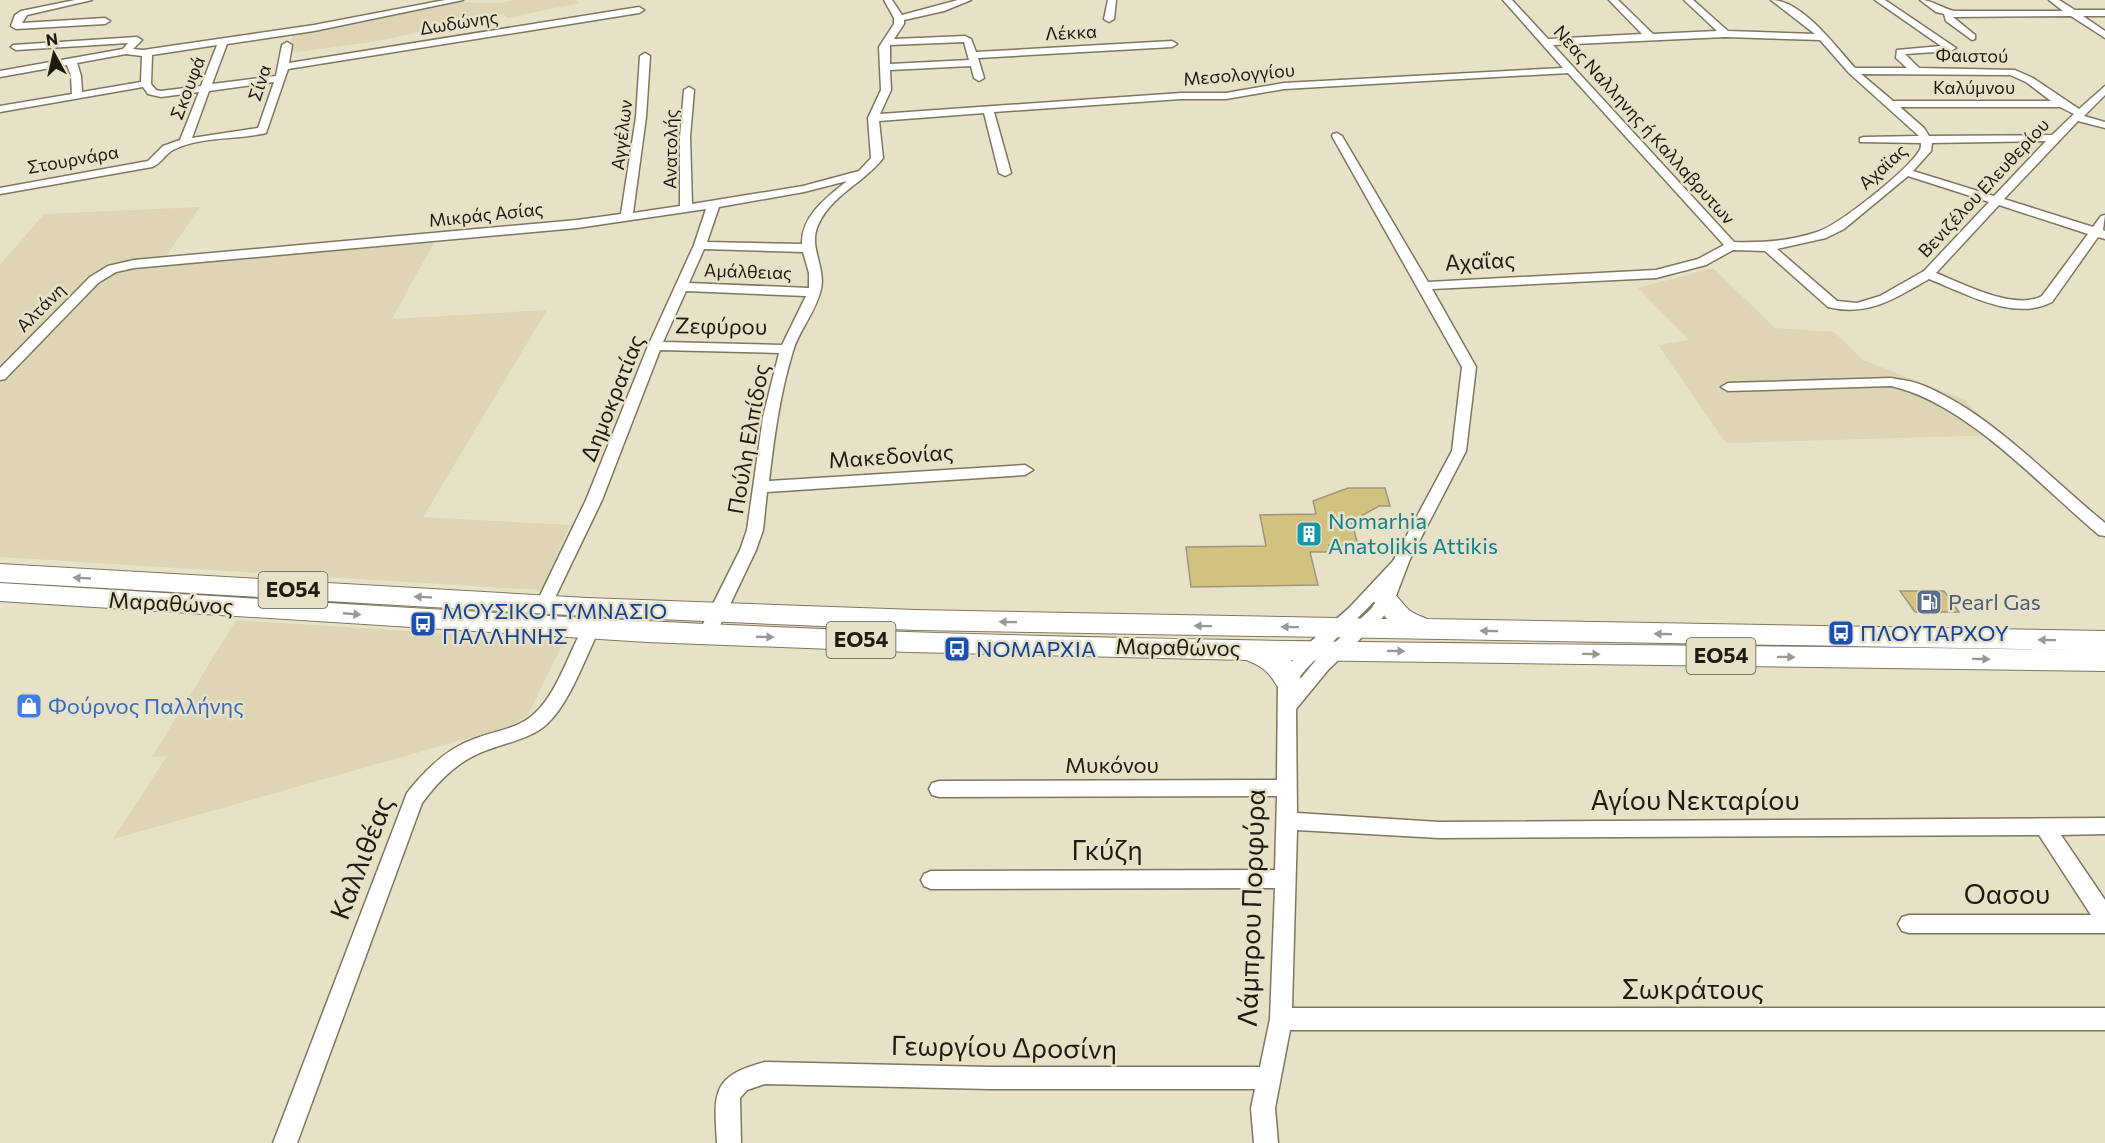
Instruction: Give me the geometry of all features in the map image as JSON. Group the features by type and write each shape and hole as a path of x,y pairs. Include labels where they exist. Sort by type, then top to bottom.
{"main road":[{"name":"Μαραθώνος","path":"0,573 544,604 712,623 1242,649 1426,630 2105,641"},
{"name":"Μαραθώνος","path":"0,592 590,630 712,623 916,620 1337,639 2105,661"},
{"path":"1386,600 1401,618 1426,630"},
{"path":"1242,649 1274,661 1285,671 1287,679"}],"street":[{"path":"88,0 24,13 20,15 16,26 105,21"},
{"path":"0,74 126,51 147,52 314,28 459,0"},
{"path":"700,245 808,248 812,223 819,213 877,158 873,118 886,90 886,66 883,53 886,42 899,24 899,18 888,0"},
{"path":"899,18 941,9 967,0"},
{"path":"1109,19 1112,0"},
{"name":"Νεας Nαλληνης ή Καλλαβρυτων","path":"1507,0 1573,70 1729,249"},
{"path":"1612,0 1650,36"},
{"path":"1688,0 1725,34"},
{"name":"Αχαϊας","path":"1729,249 1768,247 1822,235 1837,228 1906,172 1926,151 1927,139 1920,130 1852,71 1803,18 1775,0"},
{"path":"1879,0 1951,48 1900,52 1901,58 1916,71"},
{"path":"1924,0 1948,13 2105,13"},
{"path":"2053,0 2105,35"},
{"name":"Δωδώνης","path":"284,67 639,10"},
{"path":"1948,13 1949,19 1972,37"},
{"path":"1548,42 1725,34 1797,39 1822,37"},
{"path":"886,42 963,38 968,41 979,78"},
{"path":"16,47 137,40 126,51"},
{"name":"Σκουφά","path":"152,164 167,148 185,142 208,87 223,41"},
{"name":"Λέκκα","path":"886,66 1172,44"},
{"name":"Σίνα","path":"185,142 262,130 284,67 287,45"},
{"path":"147,52 147,84 152,92 161,94 280,78"},
{"name":"Αγγέλων","path":"626,217 645,86 645,56"},
{"path":"71,61 76,76 77,95"},
{"name":"Μεσολογγίου","path":"873,118 1171,97 1226,96 1284,87 1573,70"},
{"name":"Φαιστού","path":"1852,71 2011,72 2025,77 2059,104 2078,115 2105,125"},
{"path":"0,109 147,84"},
{"name":"Βενιζέλου Ελευθερίου","path":"1768,247 1829,302 1847,307 1876,303 1928,274 2055,138 2105,89"},
{"name":"Ανατολής","path":"686,208 686,137 689,90"},
{"name":"Καλύμνου","path":"1888,104 2059,104"},
{"path":"988,110 1005,173"},
{"path":"1337,136 1424,286"},
{"path":"1863,141 2055,138"},
{"name":"Στουρνάρα","path":"0,191 152,164"},
{"path":"1906,172 2101,233"},
{"name":"Μικράς Ασίας","path":"112,269 134,264 418,240 626,217 804,189 860,174"},
{"name":"Δημοκρατίας","path":"544,604 594,500 655,346 700,245 714,204"},
{"path":"1928,274 2007,303 2025,307 2037,306 2047,299 2101,233 2105,219"},
{"name":"Πούλη Ελπίδος","path":"712,623 752,541 772,408 787,349 813,292 815,282 808,248"},
{"name":"Αχαΐας","path":"1337,639 1377,613 1386,600 1402,559 1459,451 1470,376 1466,359 1424,286 1656,274 1684,268 1729,249"},
{"name":"Αλτάνη","path":"0,376 94,280 112,269"},
{"name":"Αμάλθειας","path":"681,287 813,292"},
{"name":"Ζεφύρου","path":"655,346 787,349"},
{"path":"1728,387 1891,382 1915,387 1941,399 1972,420 2105,531"},
{"name":"Μακεδονίας","path":"760,487 1025,470"},
{"name":"Αχαΐας","path":"1337,639 1402,559"},
{"name":"Καλλιθέας","path":"285,1143 414,799 431,777 452,759 472,748 526,728 543,717 590,630"},
{"path":"1287,679 1337,639"},
{"path":"1286,709 1337,639"},
{"name":"Λάμπρου Πορφύρα","path":"1266,1143 1263,1108 1281,1019 1287,821 1285,788 1287,679"},
{"name":"Μυκόνου","path":"939,789 1285,788"},
{"name":"Αγίου Νεκταρίου","path":"1287,821 1440,830 2105,826"},
{"path":"2045,827 2105,918"},
{"name":"Γκύζη","path":"931,880 1284,879"},
{"name":"Οασου","path":"1909,924 2105,924"},
{"name":"Σωκράτους","path":"1281,1019 2105,1019"},
{"name":"Γεωργίου Δροσίνη","path":"729,1143 727,1101 731,1088 739,1080 765,1073 990,1078 1269,1078"}],"shaded area":[{"path":"515,0 575,0 579,3 507,18 503,14 378,41 290,53 293,34 454,2 501,3"},
{"path":"200,207 166,256 108,264 0,364 0,265 44,214"},
{"path":"434,242 392,319 547,310 423,517 570,525 540,590 0,557 0,380 100,280 114,272 144,265"},
{"path":"1713,268 1775,328 1834,332 1863,360 1965,400 1999,435 1726,443 1658,345 1689,340 1638,288"},
{"path":"236,620 564,641 528,715 511,726 113,839 167,756 152,757"}],"building":[{"name":"Nomarhia Anatolikis Attikis","path":"1348,488 1385,488 1390,506 1379,506 1361,516 1363,523 1352,523 1358,545 1329,545 1330,552 1310,552 1318,585 1191,587 1186,547 1266,546 1260,515 1316,514 1313,501"},
{"name":"Pearl Gas","path":"1900,591 1944,591 1959,612 1915,612"}],"place":[{"name":"Nomarhia Anatolikis Attikis","path":"1309,534"},
{"name":"Pearl Gas","path":"1929,602"},
{"name":"ΜΟΥΣΙΚΟ ΓΥΜΝΑΣΙΟ ΠΑΛΛΗΝΗΣ","path":"423,624"},
{"name":"ΠΛΟΥΤΑΡΧΟΥ","path":"1841,633"},
{"name":"ΝΟΜΑΡΧΙΑ","path":"957,649"},
{"name":"Φούρνος Παλλήνης","path":"29,706"}]}
